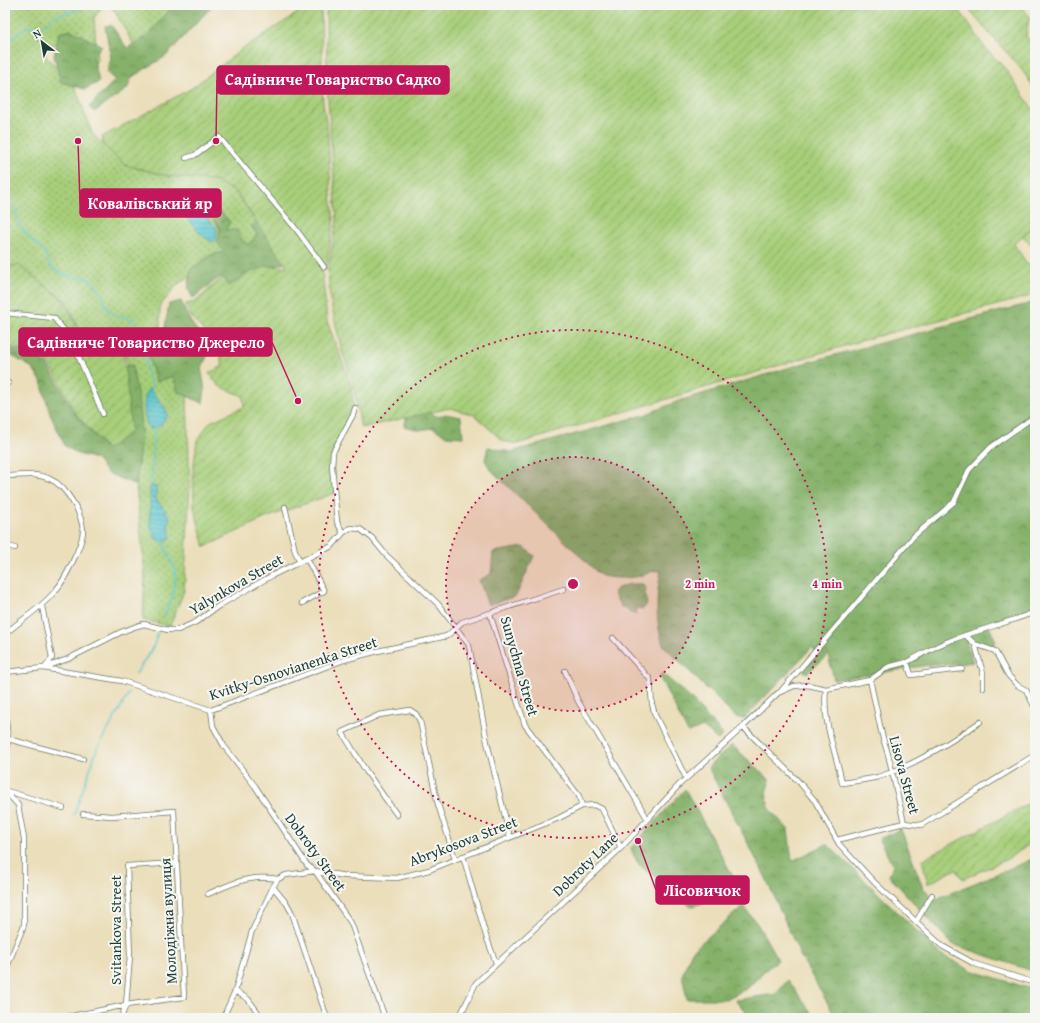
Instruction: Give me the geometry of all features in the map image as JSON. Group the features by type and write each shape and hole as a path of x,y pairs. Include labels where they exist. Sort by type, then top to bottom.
{"street":[{"path":"186,158 195,155 219,137 296,229 324,267"},
{"path":"5,313 54,318 71,339 103,414"},
{"path":"71,339 90,341"},
{"path":"355,408 353,415 333,452 332,466 337,522 343,533 350,528 360,529 372,538 386,555 438,604 455,629 469,645 487,742 510,837"},
{"name":"Dobroty Lane","path":"459,1018 476,983 621,848 647,818 686,778 743,727 778,693 914,536 954,502 969,470 990,447 1035,416"},
{"path":"5,476 28,474 51,479 68,495 77,507 82,532 71,567 57,589 42,606 5,634"},
{"path":"285,507 295,551 300,562"},
{"name":"Yalynkova Street","path":"144,624 168,630 178,630 196,622 220,605 274,574 332,546 343,533"},
{"path":"5,545 15,548"},
{"name":"Yalynkova Street","path":"302,603 324,591 307,559"},
{"name":"Sunychna Street","path":"564,589 490,614 525,725 579,796 582,806"},
{"path":"42,606 52,658 43,668"},
{"path":"778,693 794,686 808,685 826,689 870,680 888,667 907,662 947,642 994,625 1008,623 1035,612"},
{"name":"Kvitky-Osnovianenka Street","path":"43,668 122,681 211,710 344,660 378,650 447,636 462,622 490,614"},
{"name":"Kvitky-Osnovianenka Street","path":"5,672 43,668 68,659 121,632 144,624"},
{"path":"965,635 975,644 995,651 1008,675 1017,686 1026,690 1035,708"},
{"path":"613,638 650,679 652,704 655,715 686,778"},
{"path":"975,644 983,673 983,688"},
{"path":"907,662 911,675 962,669"},
{"path":"565,671 578,701 647,818"},
{"name":"Lisova Street","path":"870,680 904,823 921,825 1035,755"},
{"path":"826,689 824,702 828,733 837,760 842,783 877,777 892,771 932,752 980,722"},
{"path":"5,710 8,739 5,758"},
{"name":"Dobroty Street","path":"211,710 213,726 224,746 255,786 307,865 316,871 351,923 385,1018"},
{"path":"397,814 366,771 342,732 379,715 410,710 416,714 420,721 437,801 455,859"},
{"path":"743,727 800,783 815,801 837,840 884,892 942,946 975,964 1035,983"},
{"path":"8,739 82,759"},
{"path":"5,791 64,808"},
{"path":"5,791 18,806 24,839 24,925 5,972"},
{"path":"582,806 594,805 602,809 621,848"},
{"name":"Abrykosova Street","path":"208,894 245,878 262,876 278,879 286,875 316,871 346,876 397,878 429,870 559,818 582,806"},
{"name":"Молодіжна вулиця","path":"62,1018 126,1005 184,997 174,811 112,816 83,814"},
{"path":"837,840 904,823"},
{"path":"463,856 486,936 496,963"},
{"name":"Svitankova Street","path":"121,1018 126,1005 130,956 127,866 177,863"},
{"path":"223,1018 235,991 252,931 272,887 278,879"},
{"path":"272,887 287,904 292,913 327,1018"},
{"path":"916,922 932,895"},
{"path":"235,991 248,999 262,1018"}],"green space":[{"path":"5,5 204,5 136,49 114,10 109,6 102,7 94,18 97,61 93,65 64,43 53,44 45,49 46,57 74,84 92,133 125,165 168,176 213,180 236,192 269,242 216,259 178,284 160,306 160,328 187,396 190,488 184,591 170,626 143,620 145,575 136,485 141,431 123,341 79,329 66,301 19,266 5,268"},
{"path":"181,5 213,5 166,56 132,77 127,89 94,112 89,107 115,80 107,73 111,58 105,26 111,25 127,48 150,34 171,8 181,9"},
{"path":"310,5 321,5 323,102 328,134 334,220 326,269 322,269 327,321 350,382 354,408 332,452 335,493 263,519 205,547 194,508 193,469 197,441 210,422 244,407 243,396 219,386 209,373 223,366 217,345 192,318 186,304 195,302 223,277 229,286 251,272 267,266 287,267 236,192 213,180 168,176 125,165 103,145 102,137 192,88 242,49"},
{"path":"326,5 956,5 985,48 1003,66 1035,112 1035,224 1014,244 1028,265 1035,268 1035,295 874,337 517,444 503,441 474,415 450,408 361,428 352,379 342,352 330,299 328,269 337,220 327,86"},
{"path":"967,5 1022,5 1029,17 1026,36 1035,47 1035,90 1020,68 983,27"},
{"path":"71,30 102,46 93,56 99,82 85,89 61,82 54,56 59,33"},
{"path":"202,209 221,212 230,222 226,230 237,230 243,241 249,245 257,234 251,226 264,222 294,262 280,264 233,288 220,277 193,298 188,289 191,269 211,255 224,252 218,244 220,229 215,221"},
{"path":"1035,224 1035,250 1023,236"},
{"path":"19,265 64,301 78,329 123,342 131,432 107,449 76,414 50,364 28,348 5,349 5,267"},
{"path":"181,301 190,321 211,349 201,368 205,390 203,403 178,392 173,376 156,382 143,337 164,332 169,304"},
{"path":"1035,302 1035,608 988,625 996,641 992,647 966,642 973,662 951,665 935,664 834,680 828,655 807,673 803,671 817,653 812,647 744,719 735,717 663,645 660,636 657,608 661,571 654,571 628,578 615,578 600,575 491,470 485,460 488,447 511,452 644,415 679,401 801,364"},
{"path":"13,350 28,351 48,365 74,413 104,447 115,439 122,367 132,365 139,404 141,431 136,485 107,473 96,459 78,454 65,446 50,414 41,381 31,367 7,353"},
{"path":"427,411 438,417 445,414 461,417 463,437 447,436 433,428 419,430 404,426 408,414"},
{"path":"524,547 534,556 516,596 488,605 479,580 491,574 493,552"},
{"path":"629,584 643,584 646,588 645,596 647,604 643,609 637,608 636,615 621,607 613,592 618,588"},
{"path":"662,673 691,699 723,735 718,740 703,727 688,733 660,678"},
{"path":"732,745 770,780 766,792 769,809 788,829 792,861 827,844 942,955 970,970 1035,990 1035,1018 836,1018 801,957 765,876 708,767"},
{"path":"685,789 740,889 691,907 668,886 644,869 637,861 631,848"},
{"path":"1035,800 1035,841 1007,859 963,879 956,869 928,884 922,860"},
{"path":"901,829 923,888 936,899 1035,858 1035,972 952,944 889,876 893,866 879,839"},
{"path":"331,876 341,882 336,889 326,883"},
{"path":"743,906 758,925 778,960 764,971 748,988 726,999 687,999 682,975 692,951"},
{"path":"788,980 815,1018 751,1018 735,1000 776,994"}],"water":[{"path":"186,211 203,213 217,229 216,241 207,239 198,232 184,214"},
{"path":"149,388 165,408 168,415 160,426 149,429 145,419 144,403"},
{"path":"150,484 156,487 156,499 170,517 168,525 171,538 163,542 156,539 150,523"}],"waterway":[{"path":"5,44 26,27 43,26 58,15 76,11 85,5"},
{"path":"5,202 17,211 16,220 30,239 42,249 53,269 71,277 90,279 102,293 109,313 134,320 143,337 147,372 152,386 151,392"},
{"path":"150,485 152,474 154,427"},
{"path":"163,541 175,570 173,594 164,616"},
{"path":"136,674 154,645 158,632"},
{"path":"74,815 97,749 129,693"}],"place":[{"name":"Ковалівський яр","path":"78,141"},
{"name":"Садівниче Товариство Садко","path":"216,141"},
{"name":"Садівниче Товариство Джерело","path":"298,401"},
{"name":"Лісовичок","path":"638,841"}]}
